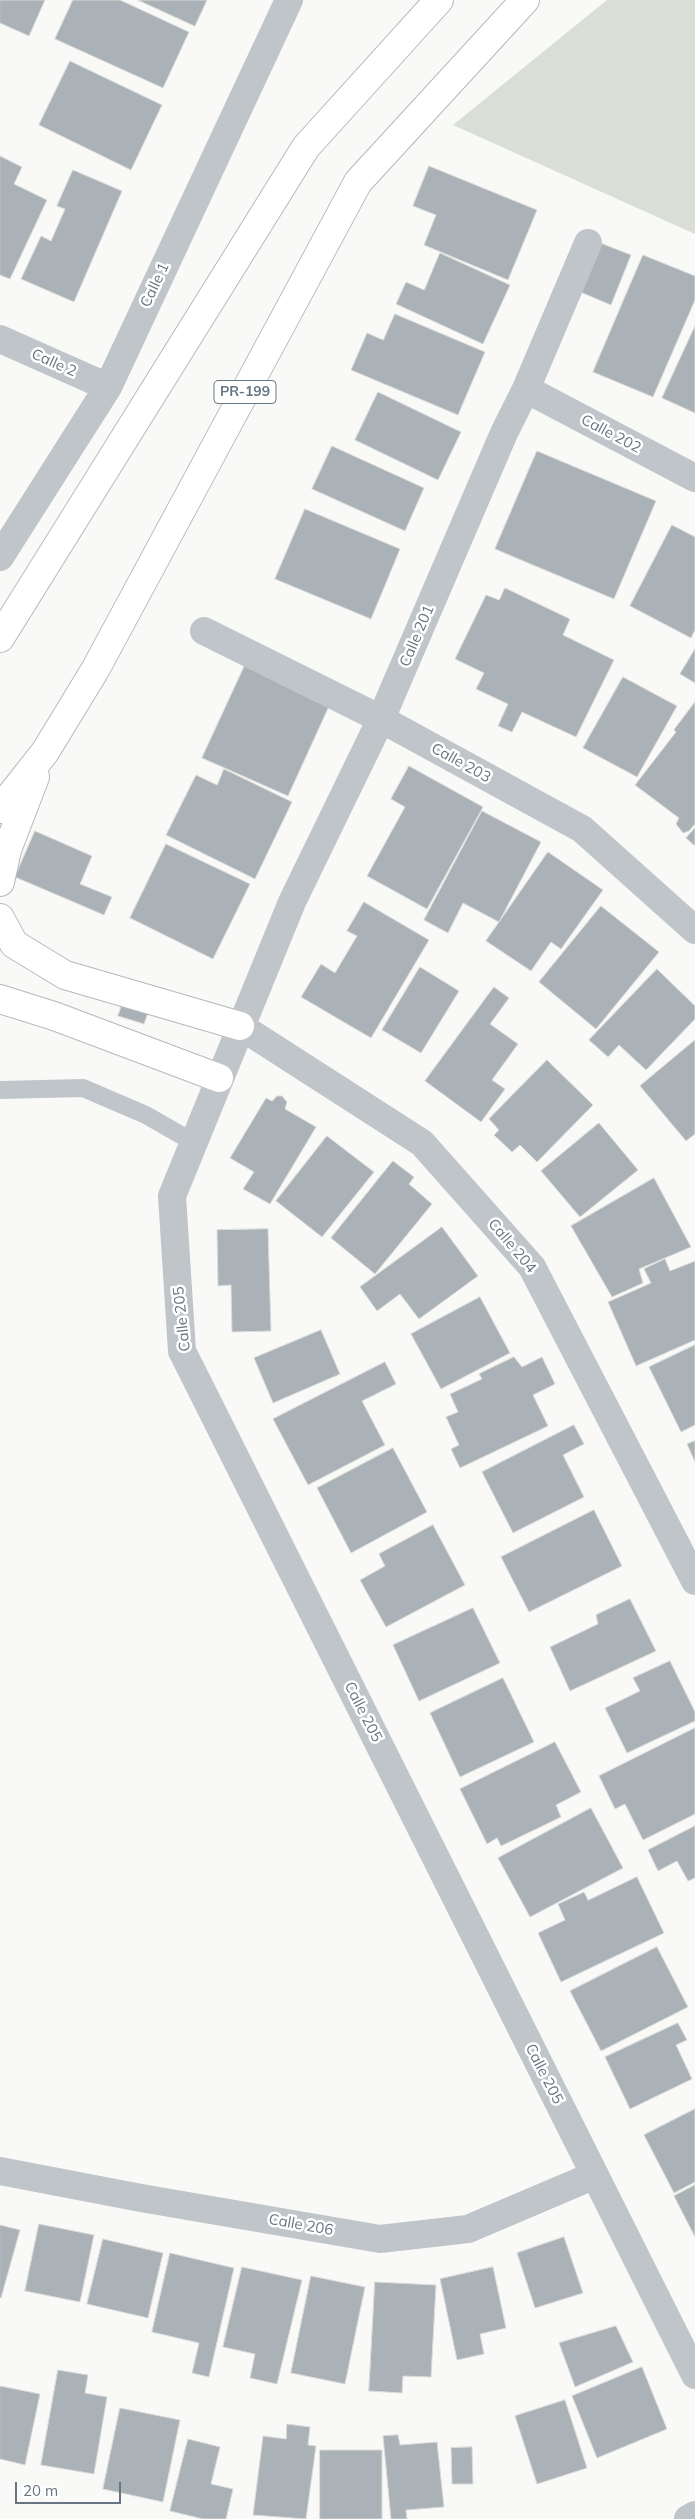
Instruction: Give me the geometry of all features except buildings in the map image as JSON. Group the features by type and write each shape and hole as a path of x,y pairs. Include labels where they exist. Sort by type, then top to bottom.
{"main road":[{"path":"0,638 306,147 439,0"},
{"name":"PR-199","path":"0,809 44,752 95,670 358,182 525,0"},
{"path":"0,882 7,850 44,752"},
{"path":"0,918 14,944 65,975 240,1026"},
{"path":"0,999 54,1016 219,1078"}],"street":[{"name":"Calle 1","path":"0,557 108,387 288,0"},
{"name":"Calle 201","path":"240,1026 292,902 381,719 588,243"},
{"name":"Calle 2","path":"0,339 108,387"},
{"name":"Calle 202","path":"526,389 695,478"},
{"name":"Calle 203","path":"204,631 381,719 582,829 695,930"},
{"name":"Calle 205","path":"240,1026 172,1196 182,1351 695,2375"},
{"name":"Calle 204","path":"240,1026 422,1143 532,1267 695,1581"},
{"name":"Calle 206","path":"0,2171 142,2198 380,2238 468,2229 595,2175"},
{"path":"688,2519 695,2515"}],"lane":[{"path":"0,1090 83,1088 146,1115 193,1142"}],"shaded area":[{"path":"607,0 695,0 695,234 453,125"}]}
